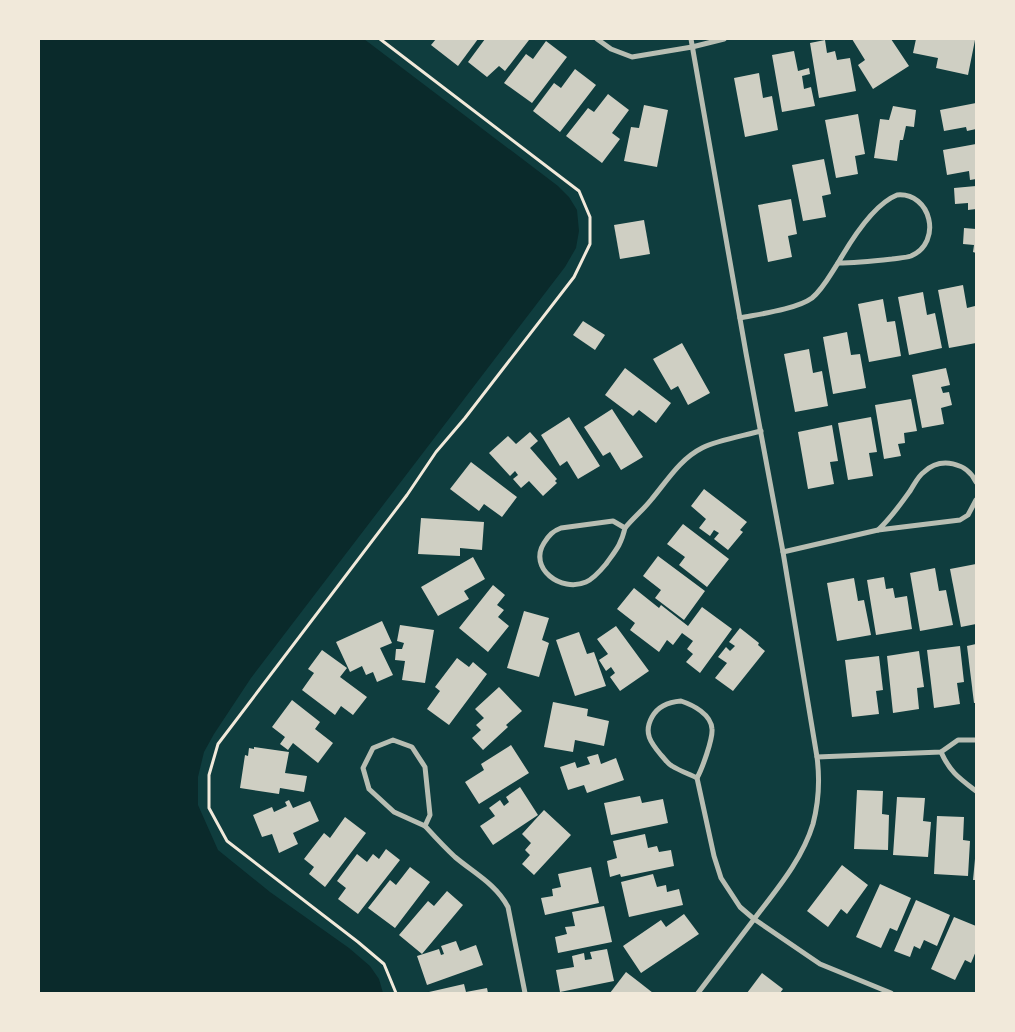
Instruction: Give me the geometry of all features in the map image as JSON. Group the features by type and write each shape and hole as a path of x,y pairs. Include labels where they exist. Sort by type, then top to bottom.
{"street":[{"path":"597,39 611,49 632,56 692,47 724,39"},
{"path":"691,39 740,318 784,552 820,783 810,833 787,875 698,993"},
{"path":"740,318 800,305 812,297 874,213 888,199 897,196 908,196 919,202 926,211 931,222 929,234 925,244 910,257 864,263 838,263"},
{"path":"624,528 613,521 561,528 553,531 542,546 539,556 545,574 560,581 575,584 586,582 603,568 621,544 624,528 651,500 680,464 703,447 761,431"},
{"path":"878,530 892,517 924,472 932,467 942,464 963,466 970,471 976,482"},
{"path":"784,552 878,530 960,520 968,515 976,500"},
{"path":"697,778 670,766 650,743 648,734 649,722 654,712 671,702 680,701 691,704 707,717 712,728 704,765 697,778 714,856 721,878 740,907 754,919 820,964 890,993"},
{"path":"425,826 430,816 425,768 412,747 393,740 373,748 363,768 369,789 394,812 425,826 448,850 502,895 508,906 525,993"},
{"path":"817,756 941,752 958,740 976,740"},
{"path":"941,752 953,774 976,791"}],"path":[{"path":"380,39 579,191 590,217 590,244 574,277 466,418 436,452 407,495 218,744 209,775 208,808 227,841 384,964 396,993"}],"water":[{"path":"39,39 364,39 558,186 569,197 577,210 579,231 576,248 565,267 251,678 204,752 198,777 198,805 218,850 270,892 349,948 370,966 379,979 383,993 39,993"}],"building":[{"path":"436,39 478,39 458,66 431,45"},
{"path":"485,39 529,40 505,71 499,66 487,77 468,62"},
{"path":"852,39 891,39 909,66 873,89 858,65 865,60"},
{"path":"916,39 975,40 968,75 936,68 938,58 913,53"},
{"path":"825,40 827,53 835,51 837,60 850,58 856,91 819,98 810,43"},
{"path":"546,41 567,57 532,103 504,83 526,54 533,59"},
{"path":"794,51 798,71 809,68 810,74 802,76 804,89 811,87 815,106 782,112 772,55"},
{"path":"575,69 596,85 560,132 533,111 554,83 561,88"},
{"path":"759,73 763,98 772,96 778,130 745,137 734,78"},
{"path":"608,94 629,110 612,133 620,139 602,163 566,136 588,108 594,112"},
{"path":"976,103 976,129 967,131 966,127 944,131 940,110"},
{"path":"644,105 668,110 657,167 624,161 631,127 639,128"},
{"path":"893,106 916,110 914,127 906,126 903,140 900,140 897,161 874,158 880,119 889,120"},
{"path":"858,114 865,154 855,156 858,174 836,178 825,120"},
{"path":"976,144 976,179 970,180 969,171 947,175 943,150"},
{"path":"824,159 831,194 822,196 826,217 803,221 792,165"},
{"path":"976,186 976,209 968,210 968,203 955,204 954,188"},
{"path":"791,199 797,234 788,236 792,257 768,262 758,205"},
{"path":"644,220 650,254 620,259 614,225"},
{"path":"964,228 976,229 976,253 973,252 974,245 963,244"},
{"path":"963,285 967,308 975,306 976,343 949,348 938,290"},
{"path":"923,292 927,315 935,313 942,348 909,355 898,297"},
{"path":"883,299 887,322 895,321 901,356 869,362 858,304"},
{"path":"583,321 605,335 595,350 573,335"},
{"path":"847,332 851,355 860,354 866,388 833,394 823,337"},
{"path":"682,343 710,393 688,405 678,386 671,390 653,359"},
{"path":"809,349 813,373 822,371 828,406 795,412 784,354"},
{"path":"625,368 671,403 656,423 639,410 633,416 605,395"},
{"path":"946,368 950,385 941,387 943,393 949,392 952,405 941,408 944,424 922,428 912,375"},
{"path":"911,399 917,431 904,433 905,443 898,444 901,456 884,459 875,405"},
{"path":"612,409 643,457 621,470 610,452 603,456 584,427"},
{"path":"569,417 600,466 578,479 567,461 560,466 541,435"},
{"path":"871,417 877,452 869,453 873,476 848,480 838,423"},
{"path":"832,425 838,461 830,462 834,484 808,489 798,432"},
{"path":"530,432 538,441 530,448 557,479 555,481 557,483 543,496 529,481 521,488 513,479 518,475 515,471 510,476 489,453 508,436 516,444"},
{"path":"471,462 517,497 502,517 484,504 479,511 450,489"},
{"path":"704,489 747,522 740,530 743,532 728,550 714,539 719,533 714,530 710,536 699,528 706,519 691,506"},
{"path":"421,518 484,522 482,550 460,548 460,556 418,554"},
{"path":"683,524 729,559 707,587 679,565 685,557 667,544"},
{"path":"658,556 705,591 684,620 655,598 661,590 643,576"},
{"path":"473,557 485,579 464,591 469,599 438,616 421,587"},
{"path":"976,564 976,624 961,627 950,569"},
{"path":"935,568 939,591 946,590 953,625 920,631 910,573"},
{"path":"884,577 886,589 893,588 895,598 907,596 912,629 876,635 867,580"},
{"path":"854,578 858,601 864,600 871,635 837,641 827,583"},
{"path":"493,585 505,595 497,605 504,610 498,617 509,626 488,652 459,628"},
{"path":"634,588 659,608 661,605 688,626 702,607 732,629 700,673 686,662 693,654 687,649 693,641 682,633 673,645 667,640 659,652 630,630 635,623 617,609"},
{"path":"524,611 549,618 542,640 549,643 539,677 507,668"},
{"path":"382,621 392,643 380,648 393,675 377,682 373,672 366,675 362,666 350,672 336,642"},
{"path":"400,625 434,630 425,683 402,680 405,661 395,660 396,649 402,649 404,643 397,641"},
{"path":"616,626 649,671 620,691 610,677 615,673 611,667 606,671 599,660 608,654 597,639"},
{"path":"740,628 759,643 758,645 765,651 733,691 715,678 727,663 718,657 726,647 730,651 735,646 729,642"},
{"path":"579,632 587,654 594,652 606,686 575,696 556,640"},
{"path":"976,644 976,703 974,703 967,646"},
{"path":"960,646 964,682 957,683 960,704 934,708 927,650"},
{"path":"322,650 347,668 340,677 367,697 353,715 341,706 335,715 302,690 314,673 308,669"},
{"path":"919,651 924,687 917,688 919,709 893,713 887,656"},
{"path":"879,656 883,690 876,691 879,714 852,717 845,660"},
{"path":"457,658 469,667 473,662 487,674 449,725 427,709 440,691 435,687"},
{"path":"499,687 522,711 483,750 472,738 481,730 476,725 484,718 475,709"},
{"path":"292,700 320,722 315,729 333,743 318,763 293,743 288,750 280,744 285,737 272,727"},
{"path":"553,702 588,709 587,716 609,721 604,746 575,740 573,752 544,747"},
{"path":"511,745 529,773 479,804 465,782 484,770 481,764"},
{"path":"254,747 289,752 285,773 307,776 304,792 280,788 279,794 240,788 245,755 248,756 249,748 254,749"},
{"path":"598,754 601,764 616,758 624,780 587,793 584,785 568,790 560,767 575,762 577,768 590,764 587,757"},
{"path":"520,787 538,815 493,845 480,826 495,816 489,808 500,800 504,806 509,802 506,797"},
{"path":"857,790 883,791 882,814 889,815 888,850 854,849"},
{"path":"640,796 642,803 663,799 668,823 611,835 604,803"},
{"path":"897,797 925,798 923,821 931,822 928,857 893,855"},
{"path":"289,800 293,808 310,801 319,821 293,833 298,844 279,853 272,834 262,837 253,815 272,807 274,812 287,806 285,802"},
{"path":"544,810 571,835 534,875 522,864 530,855 525,850 531,843 522,834"},
{"path":"937,816 964,817 963,840 970,841 968,876 934,874"},
{"path":"345,817 366,833 325,887 309,874 314,867 304,859 324,833 330,838"},
{"path":"645,834 648,848 657,846 659,852 671,850 674,866 621,877 620,874 610,877 607,861 617,858 613,841"},
{"path":"386,849 400,860 358,914 338,899 346,888 337,881 357,854 367,862 373,854 379,859"},
{"path":"975,859 976,880 973,880"},
{"path":"842,865 868,885 847,914 841,909 828,927 807,911"},
{"path":"410,867 430,882 395,928 368,908 390,880 396,885"},
{"path":"591,867 599,903 545,915 541,898 553,896 552,889 561,887 558,874"},
{"path":"653,874 657,887 666,885 667,892 679,889 683,905 629,917 621,882"},
{"path":"880,884 911,898 897,931 890,928 881,948 856,937"},
{"path":"447,891 463,905 422,954 399,935 428,901 434,906"},
{"path":"916,900 950,915 937,946 924,940 920,949 914,946 910,957 894,951"},
{"path":"604,906 612,942 558,953 555,937 567,934 565,927 575,926 572,912"},
{"path":"684,914 699,934 641,973 623,946 661,920 666,927"},
{"path":"954,917 976,926 976,951 971,963 965,960 955,980 931,969"},
{"path":"456,941 460,951 476,945 483,965 427,985 417,956 439,949 441,955 444,954 441,946"},
{"path":"607,949 614,981 560,992 556,970 574,967 572,956 584,953 585,960 592,959 590,952"},
{"path":"626,972 639,982 653,993 610,993"},
{"path":"762,973 783,989 780,993 747,993"},
{"path":"464,984 466,992 487,988 488,993 429,993 429,992"}]}
